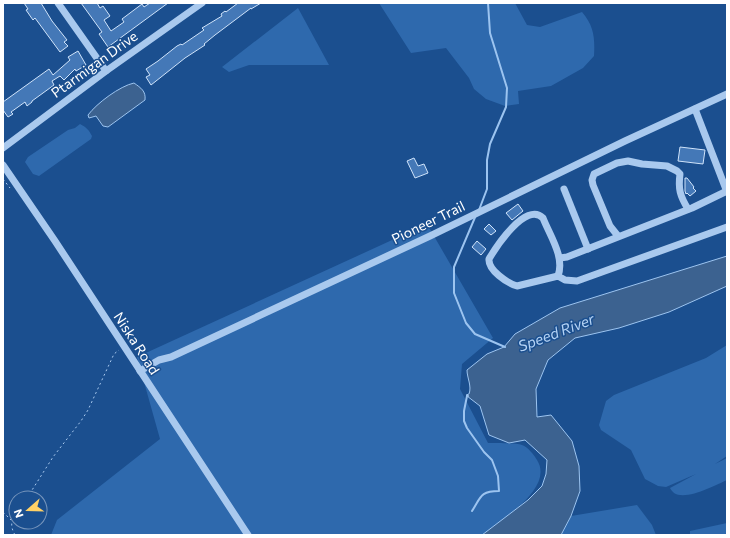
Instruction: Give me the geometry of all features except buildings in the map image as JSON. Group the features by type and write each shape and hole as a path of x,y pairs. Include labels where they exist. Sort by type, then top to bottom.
{"street":[{"path":"58,3 106,72"},
{"name":"Ptarmigan Drive","path":"3,148 202,3"},
{"name":"Pioneer Trail","path":"140,371 159,360 171,357 727,94"},
{"path":"560,258 588,249 727,192 695,109"},
{"path":"618,236 610,226 592,185 594,174 617,163 628,161 667,166 677,171 680,174 678,186 684,203 688,209"},
{"name":"Niska Road","path":"3,165 55,241 248,535"},
{"path":"564,189 588,249"},
{"path":"558,276 560,271 560,258 543,218 535,214 523,219 512,228 493,252 489,262 494,270 503,278 517,286 558,276 571,281 583,280 727,227"}],"path":[{"path":"32,490 53,457 88,410 114,354 124,346"}],"shaded area":[{"path":"379,3 515,3 527,25 540,27 582,12 589,22 593,32 594,56 583,68 551,86 518,91 519,104 505,106 486,99 474,89 469,78 446,48 411,53"},
{"path":"298,8 329,65 249,65 229,72 222,67"},
{"path":"80,124 90,132 92,136 91,139 39,176 33,174 25,162 28,157 68,130 75,128"},
{"path":"427,224 493,338 462,364 460,389 488,443 515,444 524,446 531,451 536,458 541,471 539,482 523,503 482,535 51,535 57,520 160,439 137,357"},
{"path":"727,345 727,456 715,464 727,458 727,480 693,494 679,495 674,493 670,488 696,474 666,487 658,486 645,479 631,450 601,430 599,425 606,401 614,395 706,358"},
{"path":"637,505 652,525 656,535 561,535 571,516"},
{"path":"727,523 727,535 690,535 690,531"}],"water":[{"path":"134,83 144,92 145,100 108,127 103,126 96,116 89,118 88,115 103,100 116,91"},
{"name":"Speed River","path":"727,256 727,286 669,312 619,328 575,338 548,360 536,389 537,417 551,415 572,441 579,466 580,491 571,516 561,535 482,535 528,500 542,486 546,474 547,460 525,440 509,443 489,435 480,406 466,395 469,394 470,388 467,370 487,354 504,347 515,334 560,308"}],"waterway":[{"path":"479,210 487,189 487,160 490,144 506,107 507,88 490,33 488,3"},
{"path":"476,215 454,267 454,293 466,323 475,334 505,347"},
{"path":"468,396 464,411 464,421 467,428 484,452 492,460 498,476 499,491 484,494 479,499 472,511"}]}
